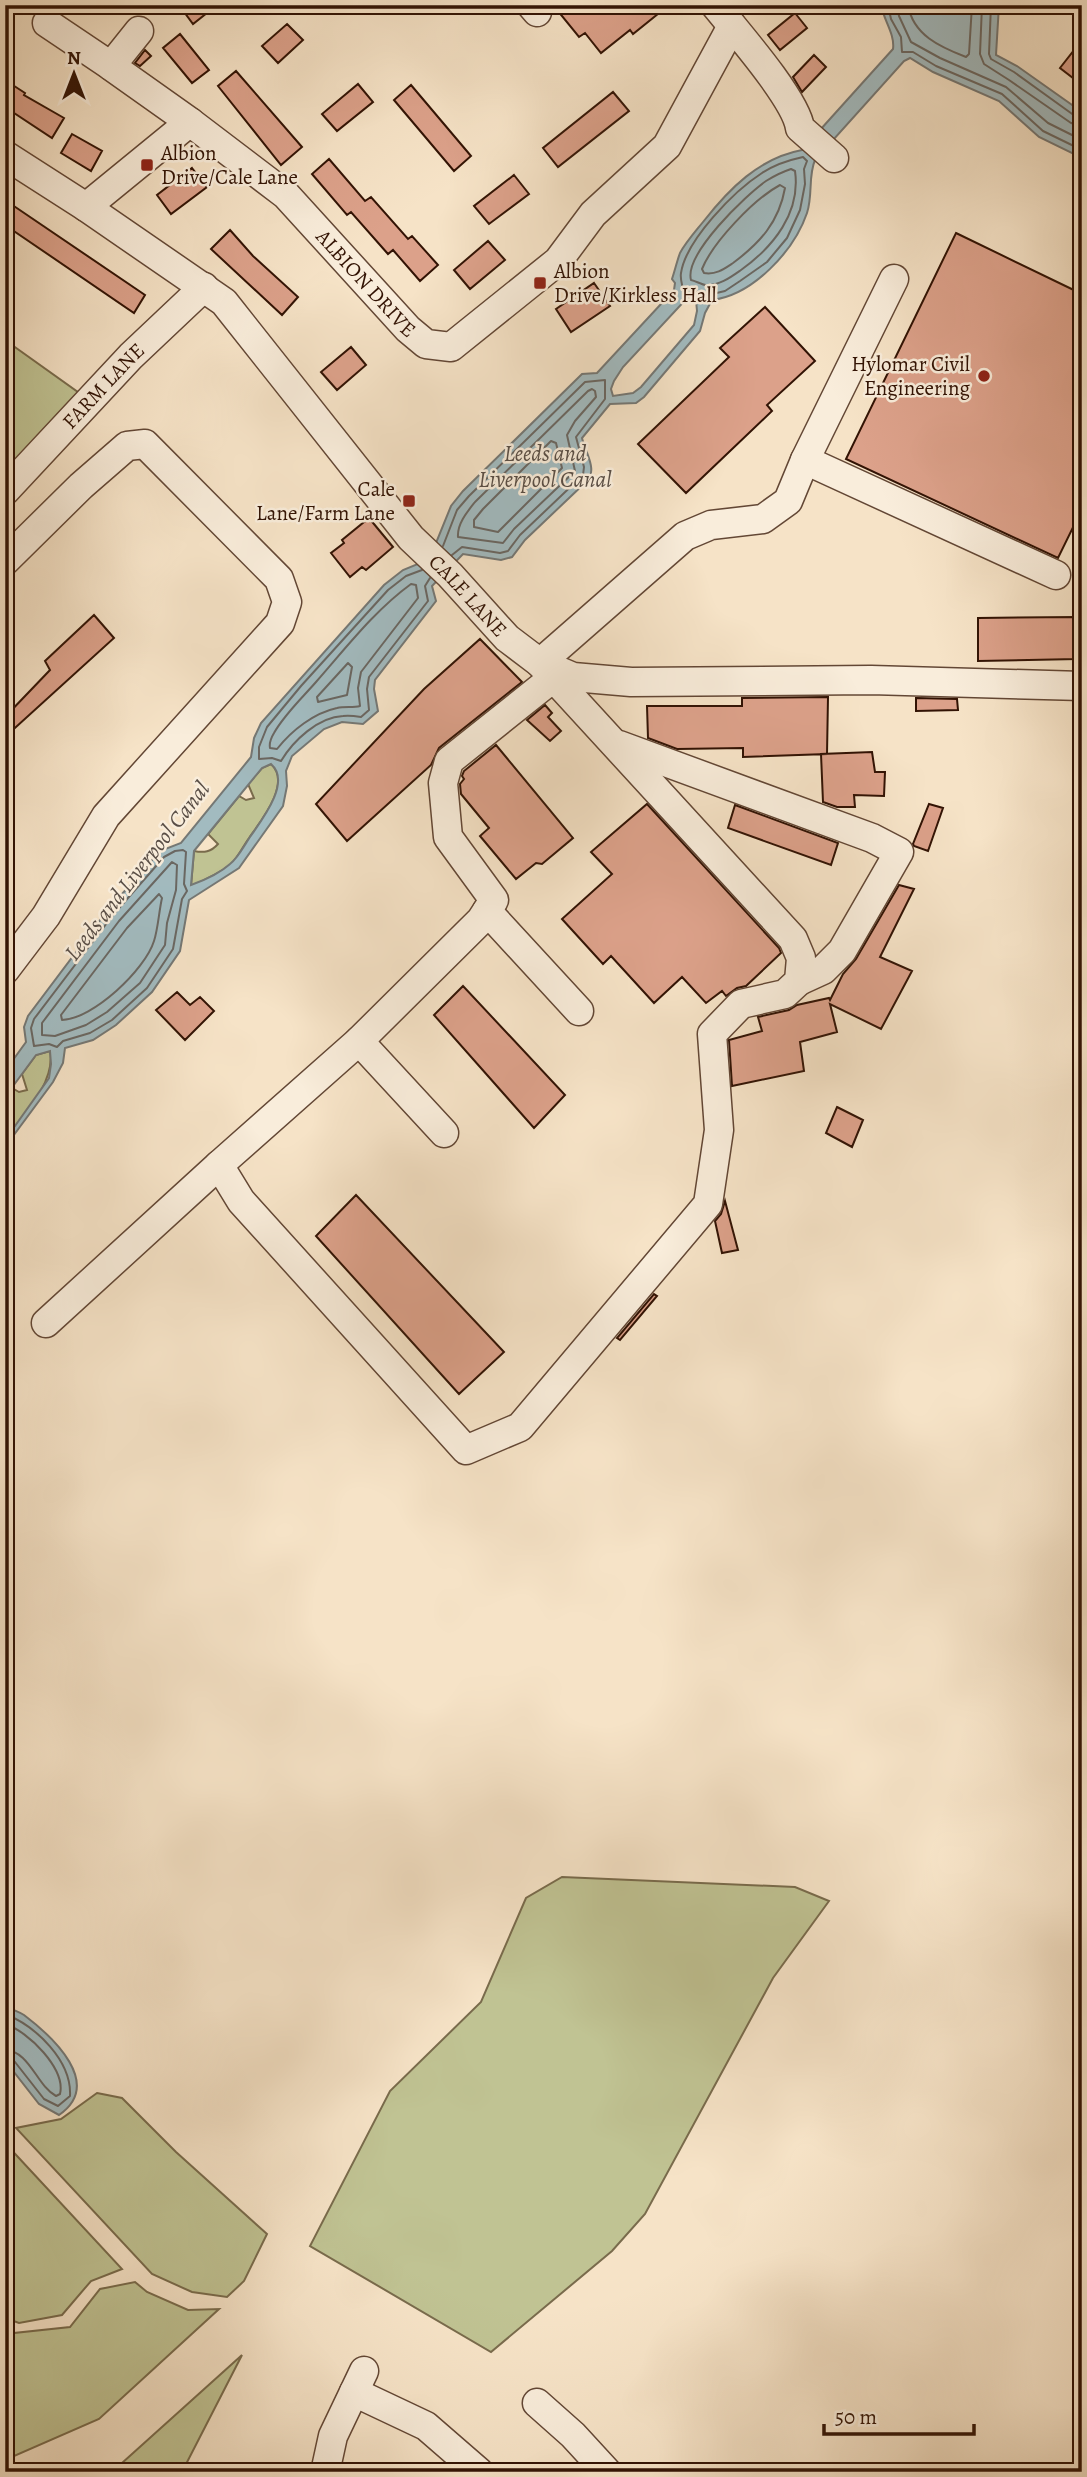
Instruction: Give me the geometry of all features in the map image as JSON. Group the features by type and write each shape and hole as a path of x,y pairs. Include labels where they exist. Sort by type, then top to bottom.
{"street":[{"name":"ALBION DRIVE","path":"190,122 286,195 417,337 426,344 452,346 558,261 593,214 667,146 723,15"},
{"path":"723,15 771,76 799,119 800,128 834,158"},
{"path":"47,23 190,122 86,207"},
{"path":"111,66 139,31"},
{"name":"CALE LANE","path":"5,155 86,207 223,302 413,540 450,575 507,638 546,671 573,677 631,682 871,680 1082,686"},
{"path":"46,1323 359,1041 481,920 494,900 448,838 443,783 449,761 685,536 711,525 763,519 788,501 805,460 894,279"},
{"name":"FARM LANE","path":"5,491 131,356 204,287"},
{"path":"5,561 81,486 127,446 145,444 279,579 287,602 280,623 106,816 46,916 5,970"},
{"path":"805,460 1056,575"},
{"path":"546,671 793,939 801,958 799,981"},
{"path":"219,1166 241,1201 466,1450 520,1427 708,1204 719,1130 712,1034 741,1004 785,994 799,981 823,970 842,951 899,852 872,838 613,743"},
{"path":"487,911 579,1011"},
{"path":"359,1041 444,1133"},
{"path":"317,2469 359,2381 426,2426 479,2472"},
{"path":"537,2403 573,2435 607,2472"}],"green space":[{"path":"5,340 82,395 5,483"},
{"path":"271,764 277,772 278,781 272,802 260,822 230,865 191,886 194,851 207,851 218,844 208,834 239,796 246,800 254,798 248,784 262,768"},
{"path":"50,1051 51,1063 43,1086 5,1140 5,1097 12,1088 19,1092 27,1090 22,1074 36,1055"},
{"path":"562,1877 795,1887 829,1901 773,1978 645,2214 612,2251 491,2352 310,2246 390,2091 481,2002 526,1898"},
{"path":"97,2093 122,2098 176,2152 267,2234 244,2281 227,2297 192,2292 152,2274 16,2128 61,2119"},
{"path":"5,2143 122,2269 91,2281 62,2315 19,2323 5,2318"},
{"path":"135,2282 147,2292 188,2310 219,2309 99,2419 5,2460 5,2334 70,2327 100,2289"},
{"path":"242,2355 182,2472 112,2472"}],"water":[{"name":"Leeds and Liverpool Canal","path":"881,5 999,5 996,55 1017,66 1082,112 1082,158 1039,137 999,101 933,72 910,58 904,61 815,160 807,213 782,256 770,269 742,290 712,300 700,331 644,397 636,403 610,404 582,438 591,464 589,479 525,540 512,557 501,560 463,554 432,586 436,601 375,680 378,711 363,724 342,722 324,729 292,756 286,771 287,786 283,806 239,868 189,900 180,951 152,992 116,1025 93,1040 65,1048 63,1063 53,1082 5,1147 5,1140 49,1078 50,1051 36,1055 5,1097 5,1071 26,1042 24,1027 28,1016 107,911 160,851 181,843 251,757 254,738 261,723 384,585 403,570 418,564 434,548 451,506 463,491 582,374 597,373 674,290 675,283 672,279 680,253 723,198 746,177 772,160 802,150 893,49","holes":["689,296 696,300 694,325 641,387 633,393 613,396 611,389 623,367","271,764 277,772 276,791 241,852 217,874 191,885 194,851 262,768"]},
{"path":"5,2005 36,2024 60,2048 69,2062 77,2089 72,2103 59,2115 39,2104 5,2064"}],"building":[{"path":"179,5 217,5 193,24"},
{"path":"553,5 669,5 633,34 630,30 601,53 585,33 579,37"},
{"path":"795,13 807,28 780,50 768,35"},
{"path":"287,24 303,40 278,63 262,46"},
{"path":"180,34 209,70 192,83 163,48"},
{"path":"1082,40 1082,85 1060,68"},
{"path":"145,50 151,56 140,66 135,63"},
{"path":"814,55 826,67 802,92 793,77"},
{"path":"236,71 302,147 281,165 218,86"},
{"path":"5,80 25,93 24,95 64,118 52,138 5,107"},
{"path":"358,84 373,102 337,131 322,114"},
{"path":"411,85 471,156 454,171 394,100"},
{"path":"613,92 629,111 558,167 543,148"},
{"path":"72,134 102,151 91,171 61,153"},
{"path":"329,159 365,201 371,197 408,239 412,236 438,265 420,281 393,250 388,254 351,212 347,215 312,174"},
{"path":"192,168 207,187 171,214 157,195"},
{"path":"514,175 529,194 489,224 474,206"},
{"path":"5,200 145,295 134,313 5,225"},
{"path":"230,230 253,256 298,297 282,315 211,249"},
{"name":"Hylomar Civil Engineering","path":"956,233 1082,294 1082,509 1058,558 846,459"},
{"path":"488,241 505,260 470,289 454,270"},
{"path":"594,283 610,306 571,332 556,309"},
{"path":"765,307 815,361 767,405 772,411 686,493 638,444 729,357 720,348"},
{"path":"351,347 366,365 337,390 321,372"},
{"path":"369,518 393,547 366,570 362,567 350,577 331,553 344,543 342,540"},
{"path":"94,615 114,638 5,737 5,717 50,670 45,661"},
{"path":"1076,617 1077,659 978,661 978,618"},
{"path":"480,639 522,682 439,748 431,765 347,841 316,804 424,689"},
{"path":"828,697 827,754 743,757 743,748 677,749 648,738 647,706 742,706 742,698"},
{"path":"916,698 957,699 958,710 916,711"},
{"path":"545,705 552,713 548,717 561,731 550,741 527,720"},
{"path":"496,745 573,838 542,864 536,863 516,879 480,836 489,828 461,794 460,784 464,779 464,771"},
{"path":"872,752 875,772 885,772 884,796 854,795 855,807 837,807 823,802 821,754"},
{"path":"647,804 779,948 781,953 746,986 737,988 726,996 722,991 706,1003 682,977 654,1003 611,956 603,964 562,919 612,874 591,852"},
{"path":"929,804 943,808 928,851 913,844"},
{"path":"735,805 838,843 831,865 728,828"},
{"path":"899,885 914,889 880,957 912,971 881,1029 830,1004 837,1032 800,1042 804,1071 732,1086 729,1040 762,1031 758,1017 789,1010 797,1005 829,998 830,1000 843,974 856,959"},
{"path":"463,986 565,1095 534,1128 434,1015"},
{"path":"177,992 190,1005 200,997 214,1011 185,1040 156,1010"},
{"path":"837,1107 863,1120 852,1147 826,1133"},
{"path":"356,1195 504,1352 459,1394 316,1236"},
{"path":"725,1201 738,1250 722,1253 715,1221 721,1214"},
{"path":"654,1294 657,1296 620,1340 617,1338"}],"place":[{"name":"Albion Drive/Cale Lane","path":"147,165"},
{"name":"Albion Drive/Kirkless Hall","path":"540,283"},
{"name":"Hylomar Civil Engineering","path":"984,376"},
{"name":"Cale Lane/Farm Lane","path":"409,501"}]}
